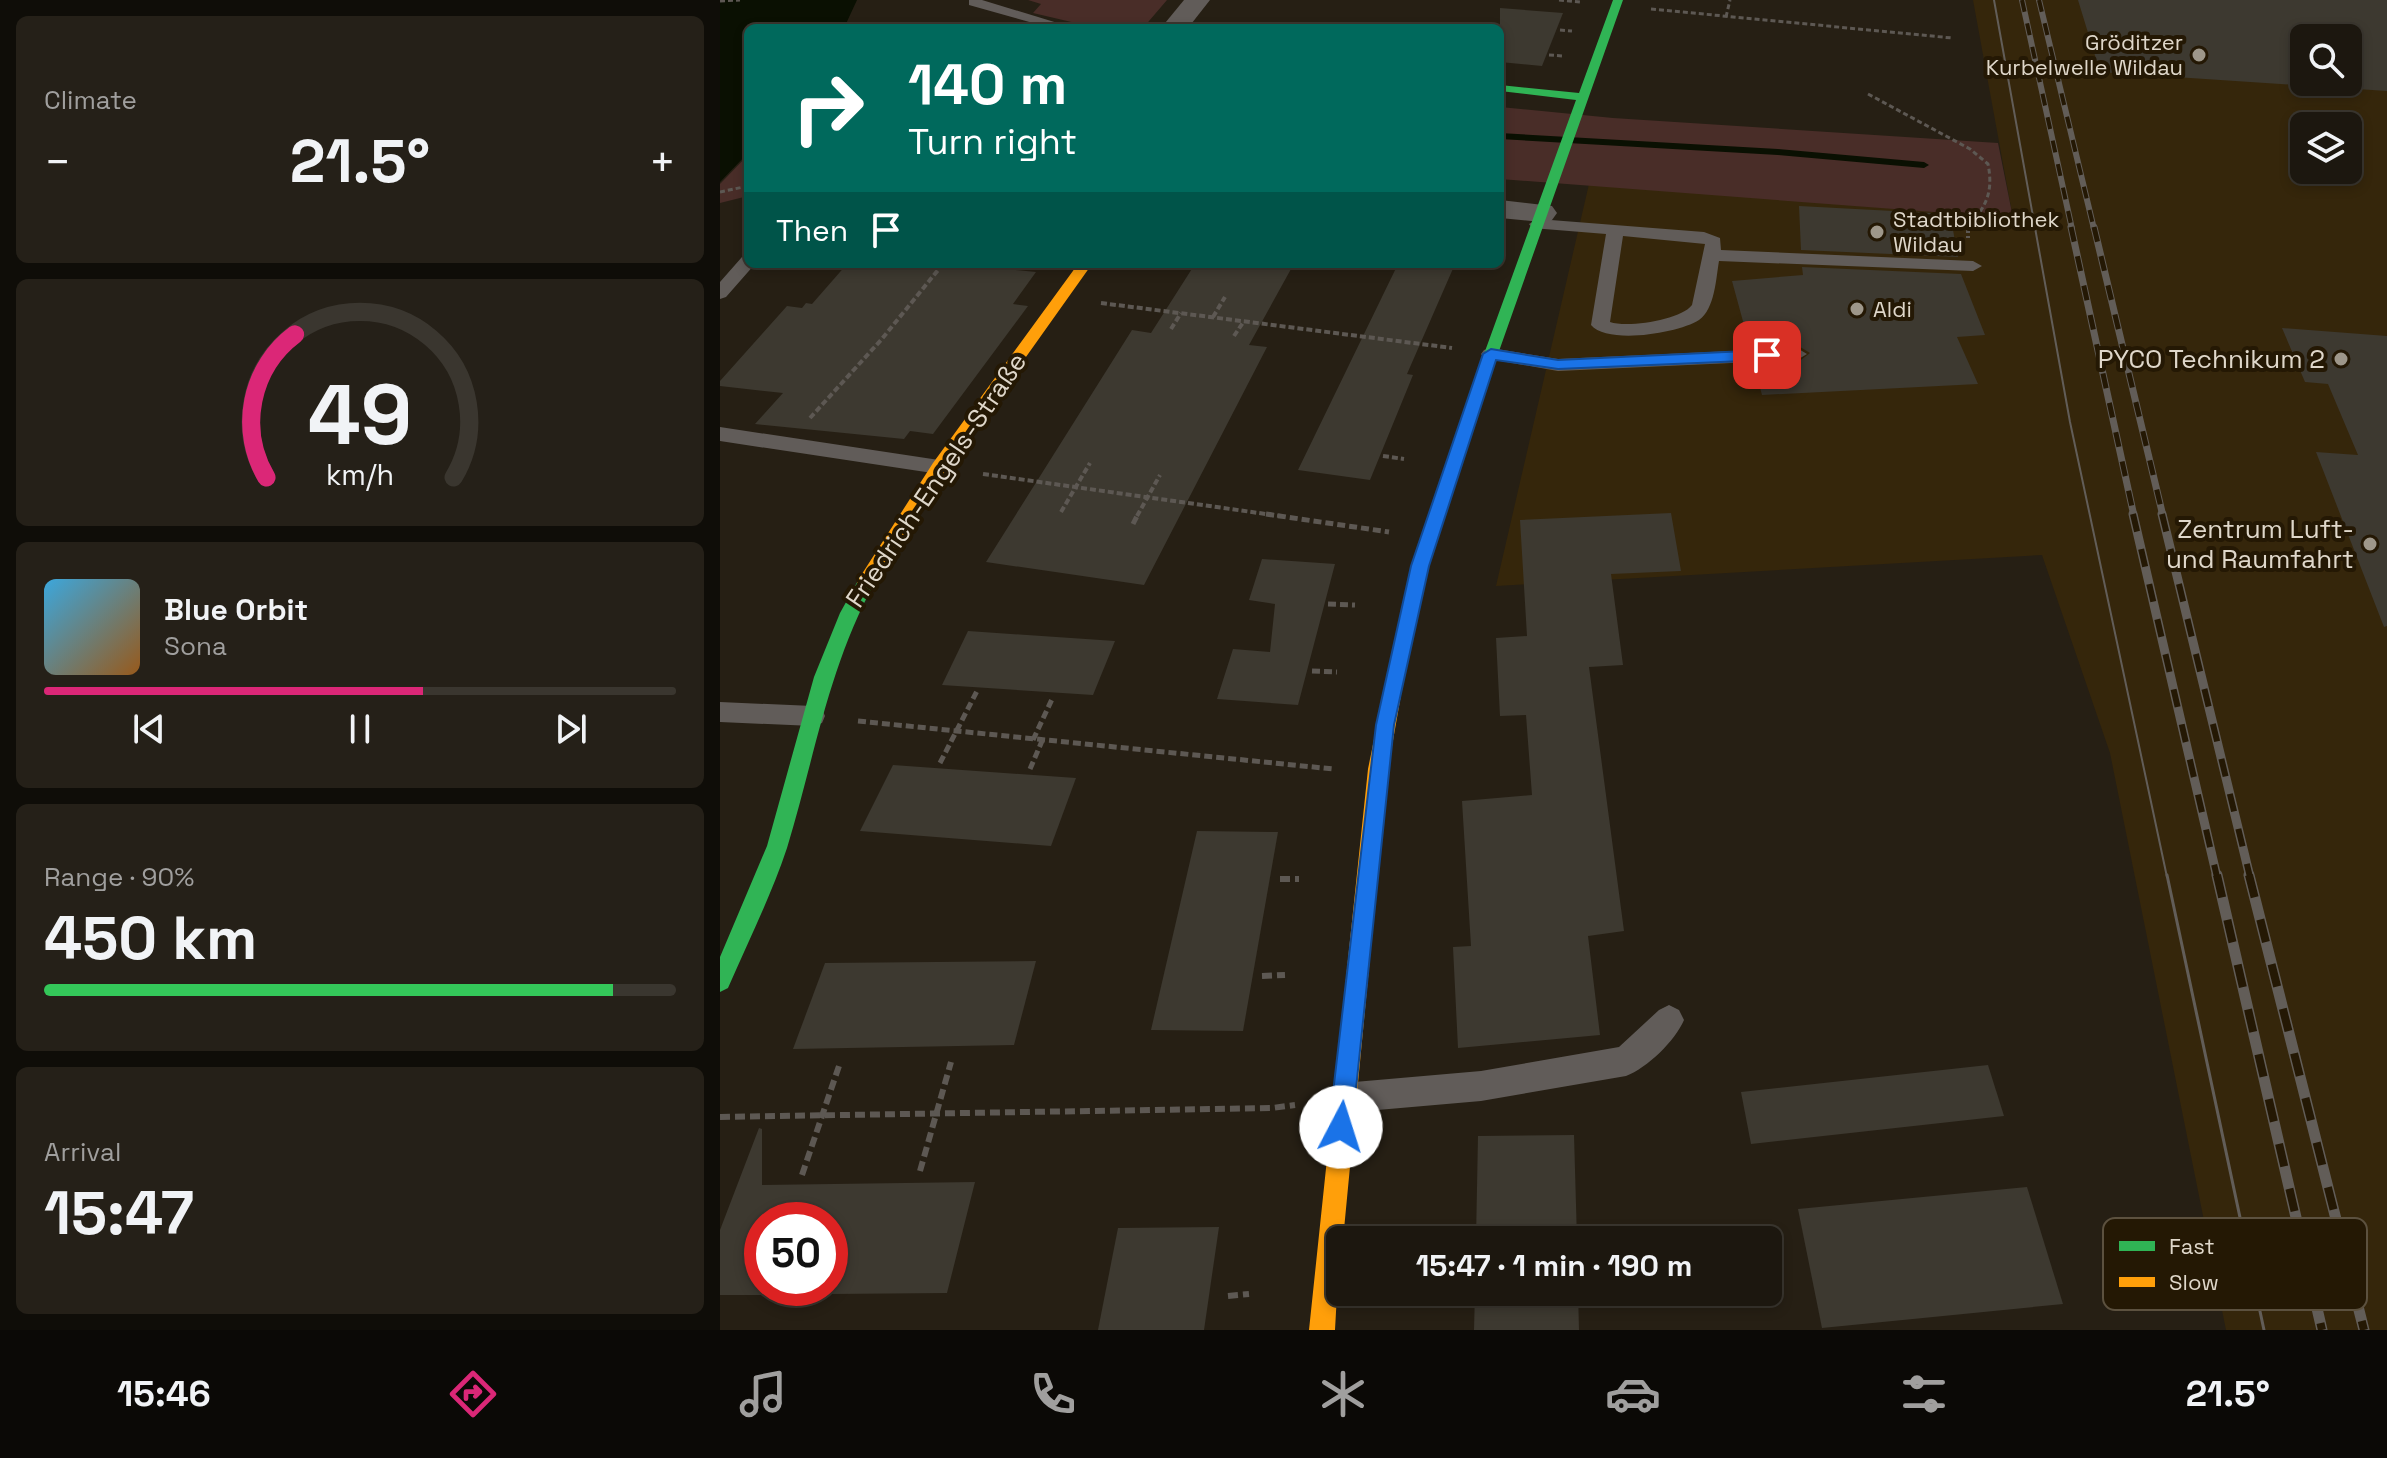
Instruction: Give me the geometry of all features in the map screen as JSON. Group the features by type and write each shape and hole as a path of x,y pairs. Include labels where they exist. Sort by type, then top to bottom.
{"main road":[{"path":"1322,1330 1378,769 1405,626 1430,535 1491,354 1617,3"},
{"path":"1504,89 1580,104"},
{"name":"Friedrich-Engels-Straße","path":"720,981 776,850 825,669 846,614 939,467 1082,268"}],"street":[{"path":"1177,24 1197,0"},
{"path":"1504,209 1543,209"}],"lane":[{"path":"974,2 1053,24"},
{"path":"1543,209 1615,230 1704,237 1714,242 1701,305 1694,315 1665,325 1618,331 1600,325 1615,230"},
{"path":"1711,255 1973,266"},
{"path":"720,293 744,266"},
{"path":"1491,354 1558,365 1797,354"},
{"path":"720,434 939,467"},
{"path":"720,712 813,716"},
{"path":"1343,1098 1481,1086 1626,1061 1669,1020"}],"path":[{"path":"720,1 740,0"},
{"path":"1559,0 1617,3 1726,17 1952,38"},
{"path":"1726,17 1730,0"},
{"path":"1549,55 1564,56"},
{"path":"1868,94 1970,149 1988,164 1991,198 1986,209 1966,229"},
{"path":"720,192 744,187"},
{"path":"786,444 881,340 940,268"},
{"path":"1060,297 1491,354"},
{"path":"1213,317 1225,297"},
{"path":"1171,329 1181,313"},
{"path":"1234,336 1244,321"},
{"path":"1383,456 1404,459"},
{"path":"1061,512 1090,463"},
{"path":"939,467 1370,531 1430,535"},
{"path":"1133,524 1160,475"},
{"path":"1328,604 1355,605"},
{"path":"1312,671 1337,672"},
{"path":"940,763 977,691"},
{"path":"1032,740 1053,697"},
{"path":"813,716 1316,768 1378,769"},
{"path":"1030,769 1042,741"},
{"path":"1280,879 1299,879"},
{"path":"1262,976 1285,975"},
{"path":"920,1171 951,1062"},
{"path":"802,1175 840,1063"},
{"path":"720,1117 1272,1108 1343,1098"},
{"path":"1228,1296 1249,1294"}],"shaded area":[{"path":"720,0 857,0 846,24 744,24 744,157 720,182"},
{"path":"1028,0 1167,0 1146,24 1080,24 1033,13 1041,4"},
{"path":"1973,0 2387,0 2387,1330 2226,1330 2222,1310 2367,1310 2367,1218 2203,1218 2110,753 2042,555 1496,586 1589,184 2013,218"},
{"path":"1504,107 1613,118 1998,143 2013,218 1504,179"},
{"path":"744,159 744,197 720,203 720,184"}],"building":[{"name":"Gröditzer Kurbelwelle Wildau","path":"2078,0 2387,0 2387,91 2362,89 2362,24 2290,24 2290,85 2100,72"},
{"path":"1500,8 1563,13 1542,66 1504,62 1504,24 1500,24"},
{"name":"Stadtbibliothek Wildau","path":"1799,206 1950,214 1958,257 1801,250"},
{"path":"1802,267 1961,274 1985,335 1957,337 1978,384 1762,395 1754,365 1797,363 1810,353 1797,345 1750,347 1732,281 1803,275"},
{"path":"844,268 996,268 1036,272 1013,304 1028,306 933,434 910,431 904,439 755,424 783,393 720,386 720,381 787,306 802,308 806,303 812,304"},
{"path":"1192,268 1291,269 1249,345 1267,347 1144,585 986,562 1132,330 1151,333"},
{"path":"1396,268 1453,268 1407,374 1413,375 1370,480 1298,470"},
{"path":"2282,328 2387,336 2387,626 2384,627 2316,452 2358,455 2328,384 2305,382"},
{"path":"1671,513 1681,571 1611,574 1623,665 1589,667 1624,931 1588,936 1600,1035 1458,1048 1453,947 1471,946 1462,801 1532,795 1526,715 1500,716 1496,638 1527,636 1520,520"},
{"path":"1262,559 1335,564 1298,705 1217,699 1233,649 1270,652 1275,604 1249,600"},
{"path":"968,631 1115,641 1093,695 942,685"},
{"path":"893,765 1076,778 1051,846 860,831"},
{"path":"1197,831 1278,832 1243,1031 1151,1030"},
{"path":"1036,961 1014,1045 793,1049 825,963"},
{"path":"1988,1065 2004,1116 1751,1144 1741,1092"},
{"path":"759,1128 762,1129 762,1185 975,1182 947,1293 848,1294 848,1202 744,1202 744,1295 720,1295 720,1230"},
{"path":"1574,1135 1577,1226 1476,1226 1478,1136"},
{"path":"2027,1187 2063,1304 1822,1328 1798,1209"},
{"path":"1219,1227 1204,1330 1098,1330 1118,1228"},
{"path":"1475,1306 1578,1306 1579,1330 1474,1330"}],"waterway":[{"path":"1504,136 1778,152 1924,165"}],"tram line":[{"path":"1994,0 2070,422 2167,877"},
{"path":"2167,875 2240,1218"},
{"path":"2260,1310 2264,1330"}],"railway":[{"path":"2022,0 2072,229"},
{"path":"2039,0 2094,229"},
{"path":"2071,227 2134,516"},
{"path":"2094,227 2163,516"},
{"path":"2133,514 2217,877"},
{"path":"2162,514 2250,877"},
{"path":"2217,875 2296,1218"},
{"path":"2249,875 2336,1218"},
{"path":"2317,1310 2322,1330"},
{"path":"2359,1310 2364,1330"}],"traffic: fast":[{"path":"1392,695 1420,566 1491,354 1618,0"},
{"path":"1504,88 1582,97"},
{"path":"720,981 771,863 823,677 849,613 866,582"}],"traffic: slow":[{"path":"866,582 939,467 1082,268"},
{"path":"1322,1330 1378,769 1392,695"}],"place":[{"name":"Gröditzer Kurbelwelle Wildau","path":"2199,55"},
{"name":"Stadtbibliothek Wildau","path":"1877,232"},
{"name":"Aldi","path":"1857,309"},
{"name":"PYCO Technikum 2","path":"2341,359"},
{"name":"Zentrum Luft- und Raumfahrt","path":"2370,544"}],"route":[{"path":"1341,1127 1385,725 1420,566 1491,354 1558,365 1767,355"}]}
